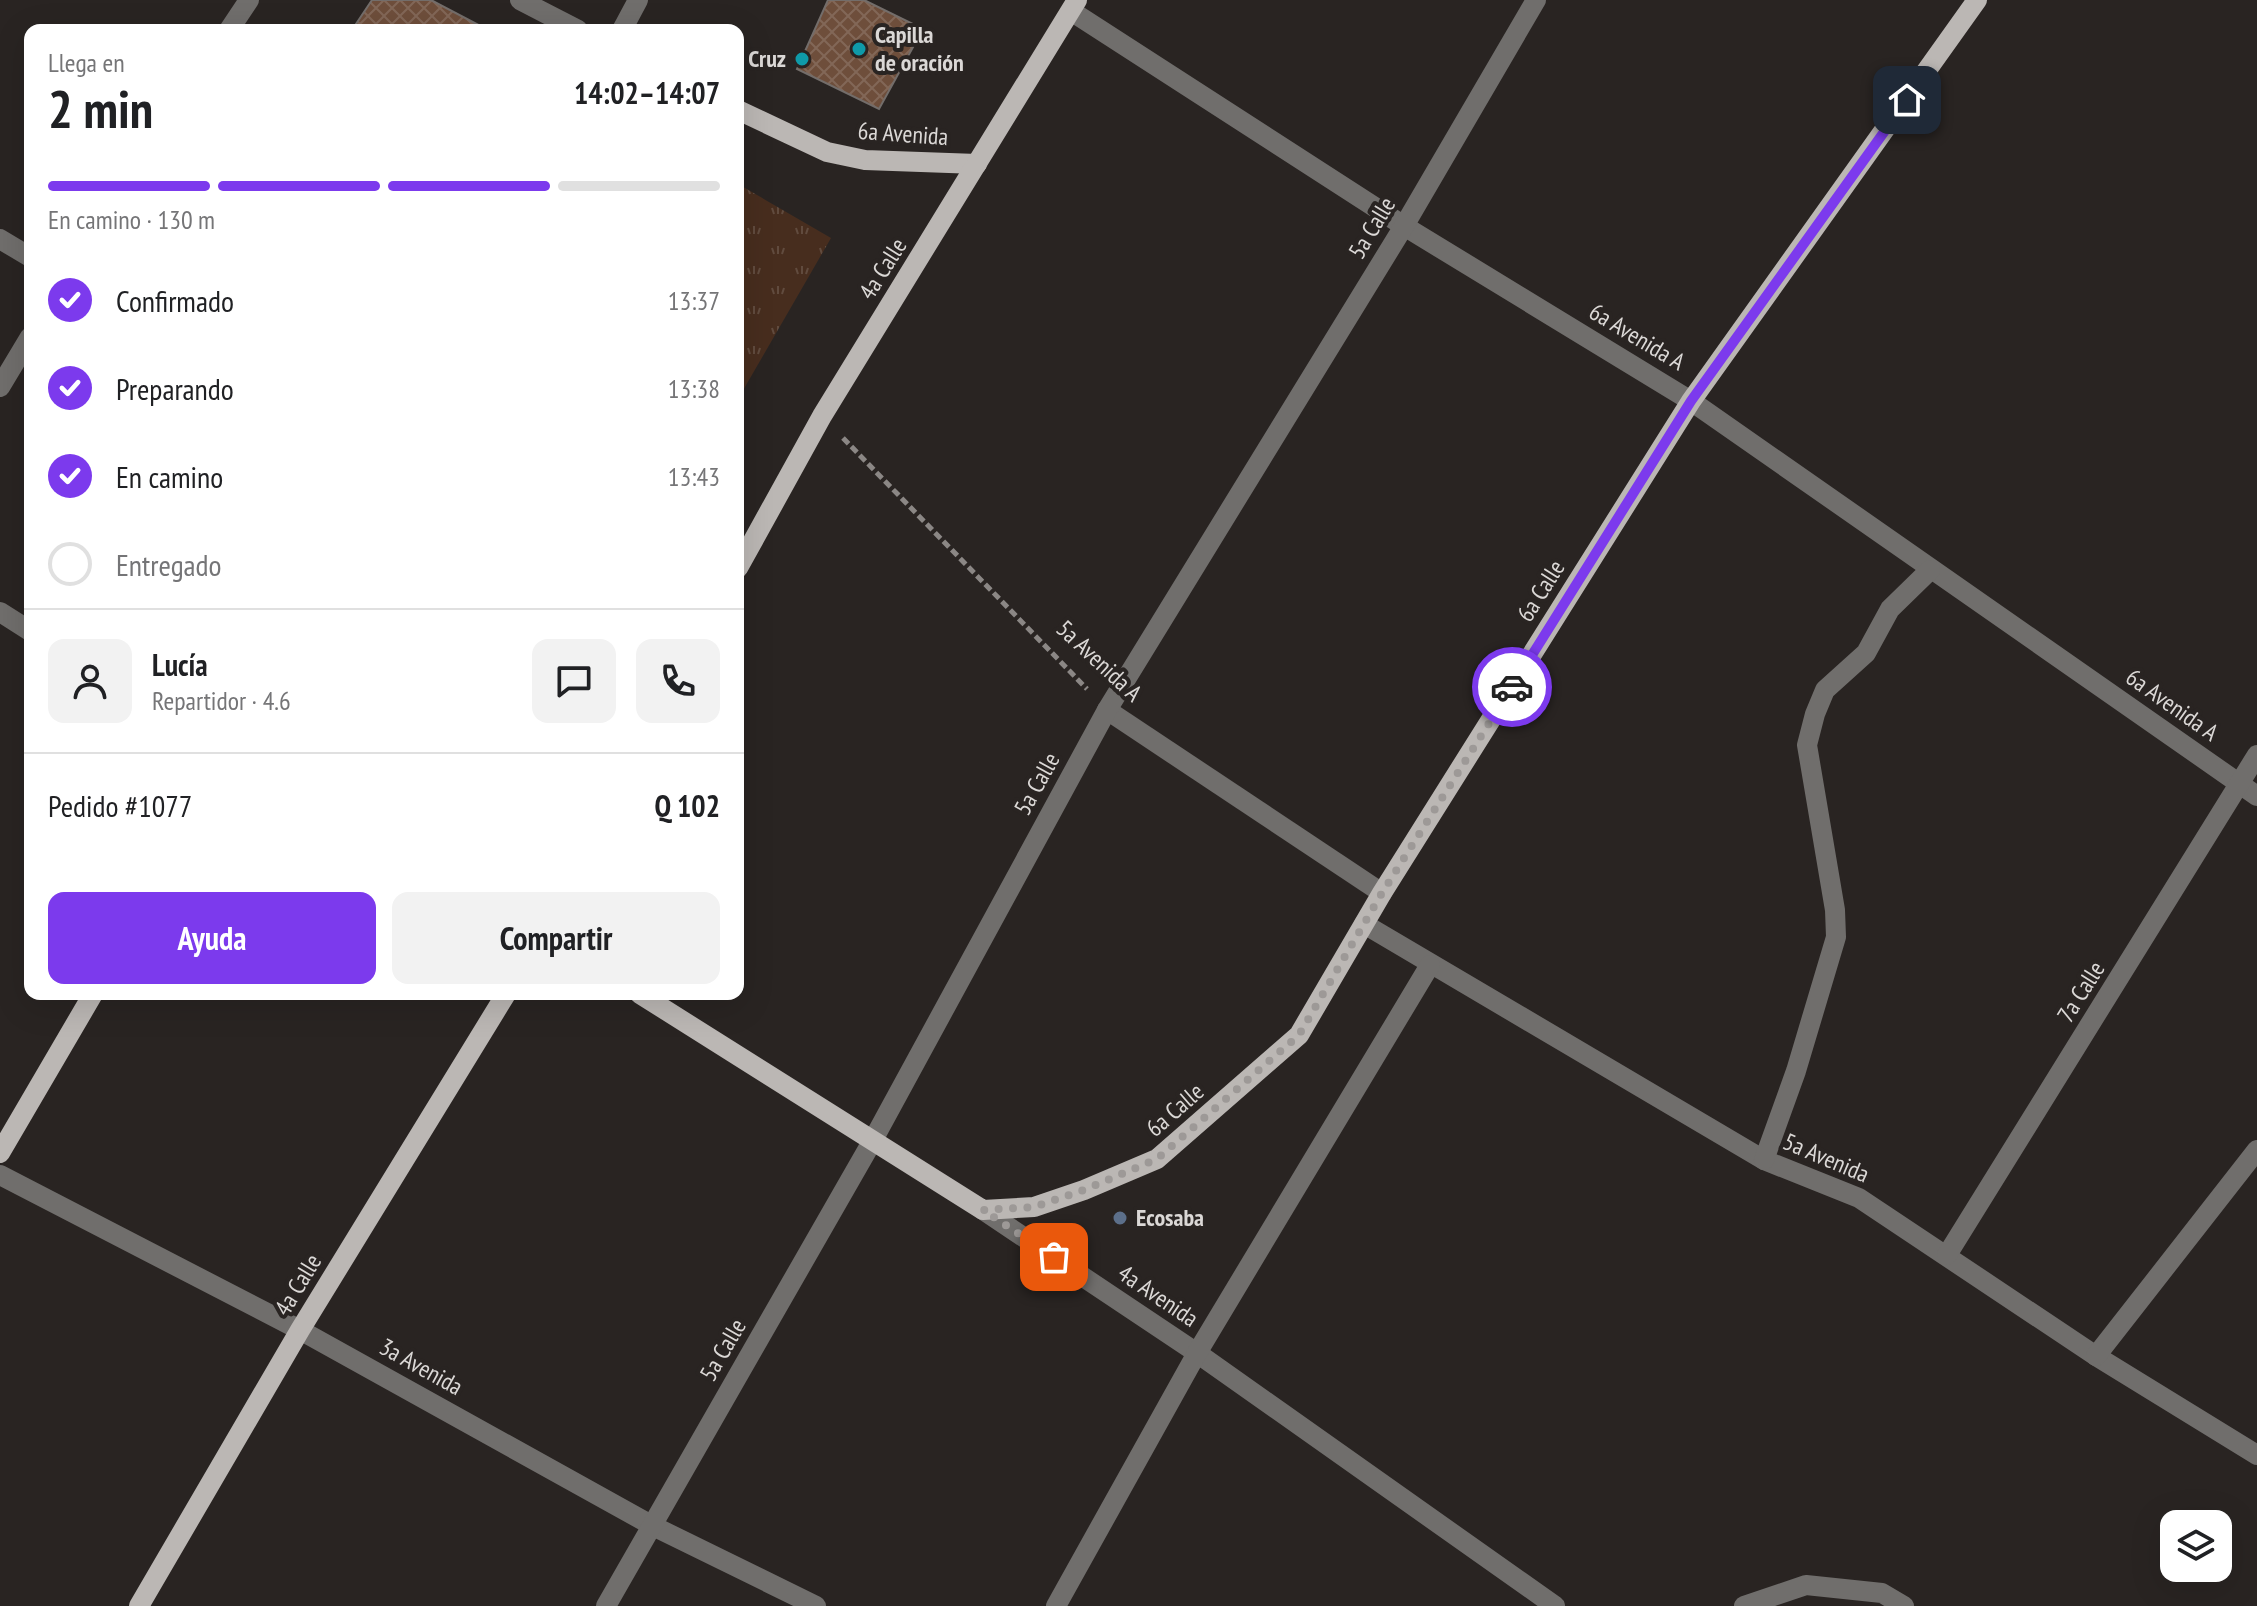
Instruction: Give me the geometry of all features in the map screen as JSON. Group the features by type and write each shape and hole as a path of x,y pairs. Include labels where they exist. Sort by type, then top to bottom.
{"main road":[{"name":"6a Calle","path":"983,1210 1034,1207 1157,1159 1299,1035 1382,893 1691,401 1977,0"},
{"name":"4a Calle","path":"744,557 822,416 1074,6"},
{"name":"6a Avenida","path":"744,113 827,152 865,160 977,164"},
{"path":"0,1153 89,1000"},
{"name":"4a Calle","path":"139,1606 300,1330 502,1000"},
{"name":"4a Avenida","path":"650,1000 983,1210"}],"street":[{"path":"233,24 249,0"},
{"path":"520,0 566,24"},
{"path":"625,24 638,0"},
{"name":"5a Calle","path":"606,1606 873,1140 1107,710 1404,226 1536,0"},
{"name":"6a Avenida A","path":"1074,6 1404,226 1691,401 2249,790"},
{"path":"0,239 24,253"},
{"path":"0,387 24,347"},
{"path":"1764,1160 1796,1071 1836,937 1835,910 1807,745 1815,714 1825,690 1866,653 1890,609 1930,570"},
{"path":"0,612 24,627"},
{"name":"5a Avenida A","path":"1107,710 1382,893"},
{"name":"7a Calle","path":"1947,1255 2249,790 2257,755"},
{"name":"5a Avenida","path":"1364,924 1764,1160 1859,1198 2096,1356 2257,1455"},
{"path":"1056,1606 1197,1353 1430,965"},
{"path":"2096,1356 2257,1150"},
{"name":"3a Avenida","path":"0,1175 300,1330 653,1526 816,1606"},
{"name":"4a Avenida","path":"983,1210 1197,1353 1555,1606"},
{"path":"1744,1606 1806,1585 1882,1593 1904,1606"}],"path":[{"name":"5a Avenida A","path":"822,416 1107,710"}],"green space":[{"path":"744,187 831,238 744,389"}],"building":[{"path":"372,0 431,0 477,24 356,24"},
{"name":"Capilla de oración","path":"828,0 864,0 923,29 879,109 797,69"}],"way so far":[{"path":"1054,1257 983,1210 1034,1207 1157,1159 1299,1035 1382,893 1512,687"}],"place":[{"name":"Capilla de oración","path":"859,49"},
{"name":"Cruz","path":"802,59"},
{"name":"Ecosaba","path":"1120,1218"}],"route":[{"path":"1512,687 1691,401 1907,100"}]}
